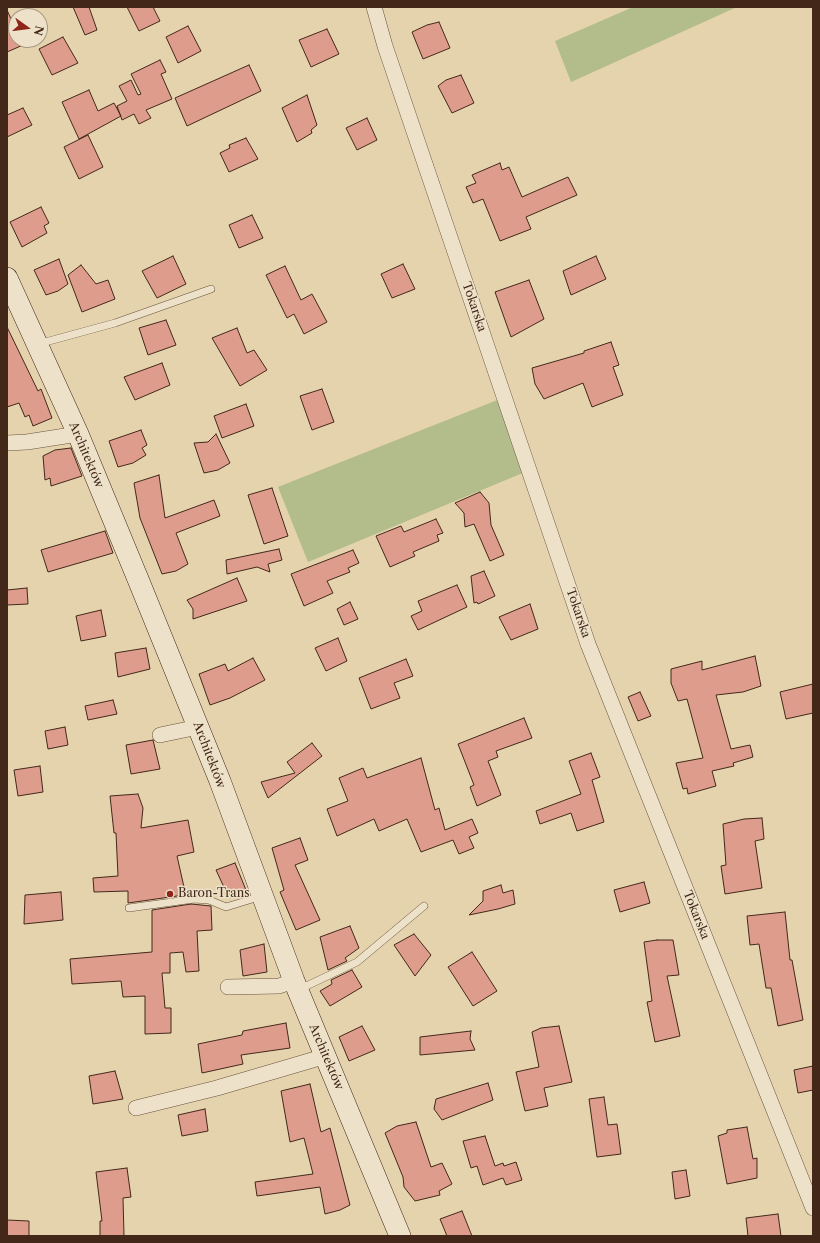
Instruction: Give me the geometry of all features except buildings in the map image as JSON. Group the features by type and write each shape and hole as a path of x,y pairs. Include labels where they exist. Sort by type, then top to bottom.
{"street":[{"name":"Tokarska","path":"374,7 385,46 593,659 813,1208"},
{"name":"Architektów","path":"7,278 78,434 198,727 296,986 400,1236"},
{"path":"7,443 27,442 78,434"},
{"path":"160,735 198,727"},
{"path":"228,987 296,986"},
{"path":"136,1108 217,1088 326,1056"}],"lane":[{"path":"38,344 115,323 212,289"},
{"path":"129,908 194,899 209,900 226,907 262,896"},
{"path":"296,986 357,962 424,906"}],"green space":[{"path":"633,7 737,7 571,82 555,41"},
{"path":"505,397 530,470 308,562 278,487"}],"place":[{"name":"Baron-Trans","path":"170,894"}]}
